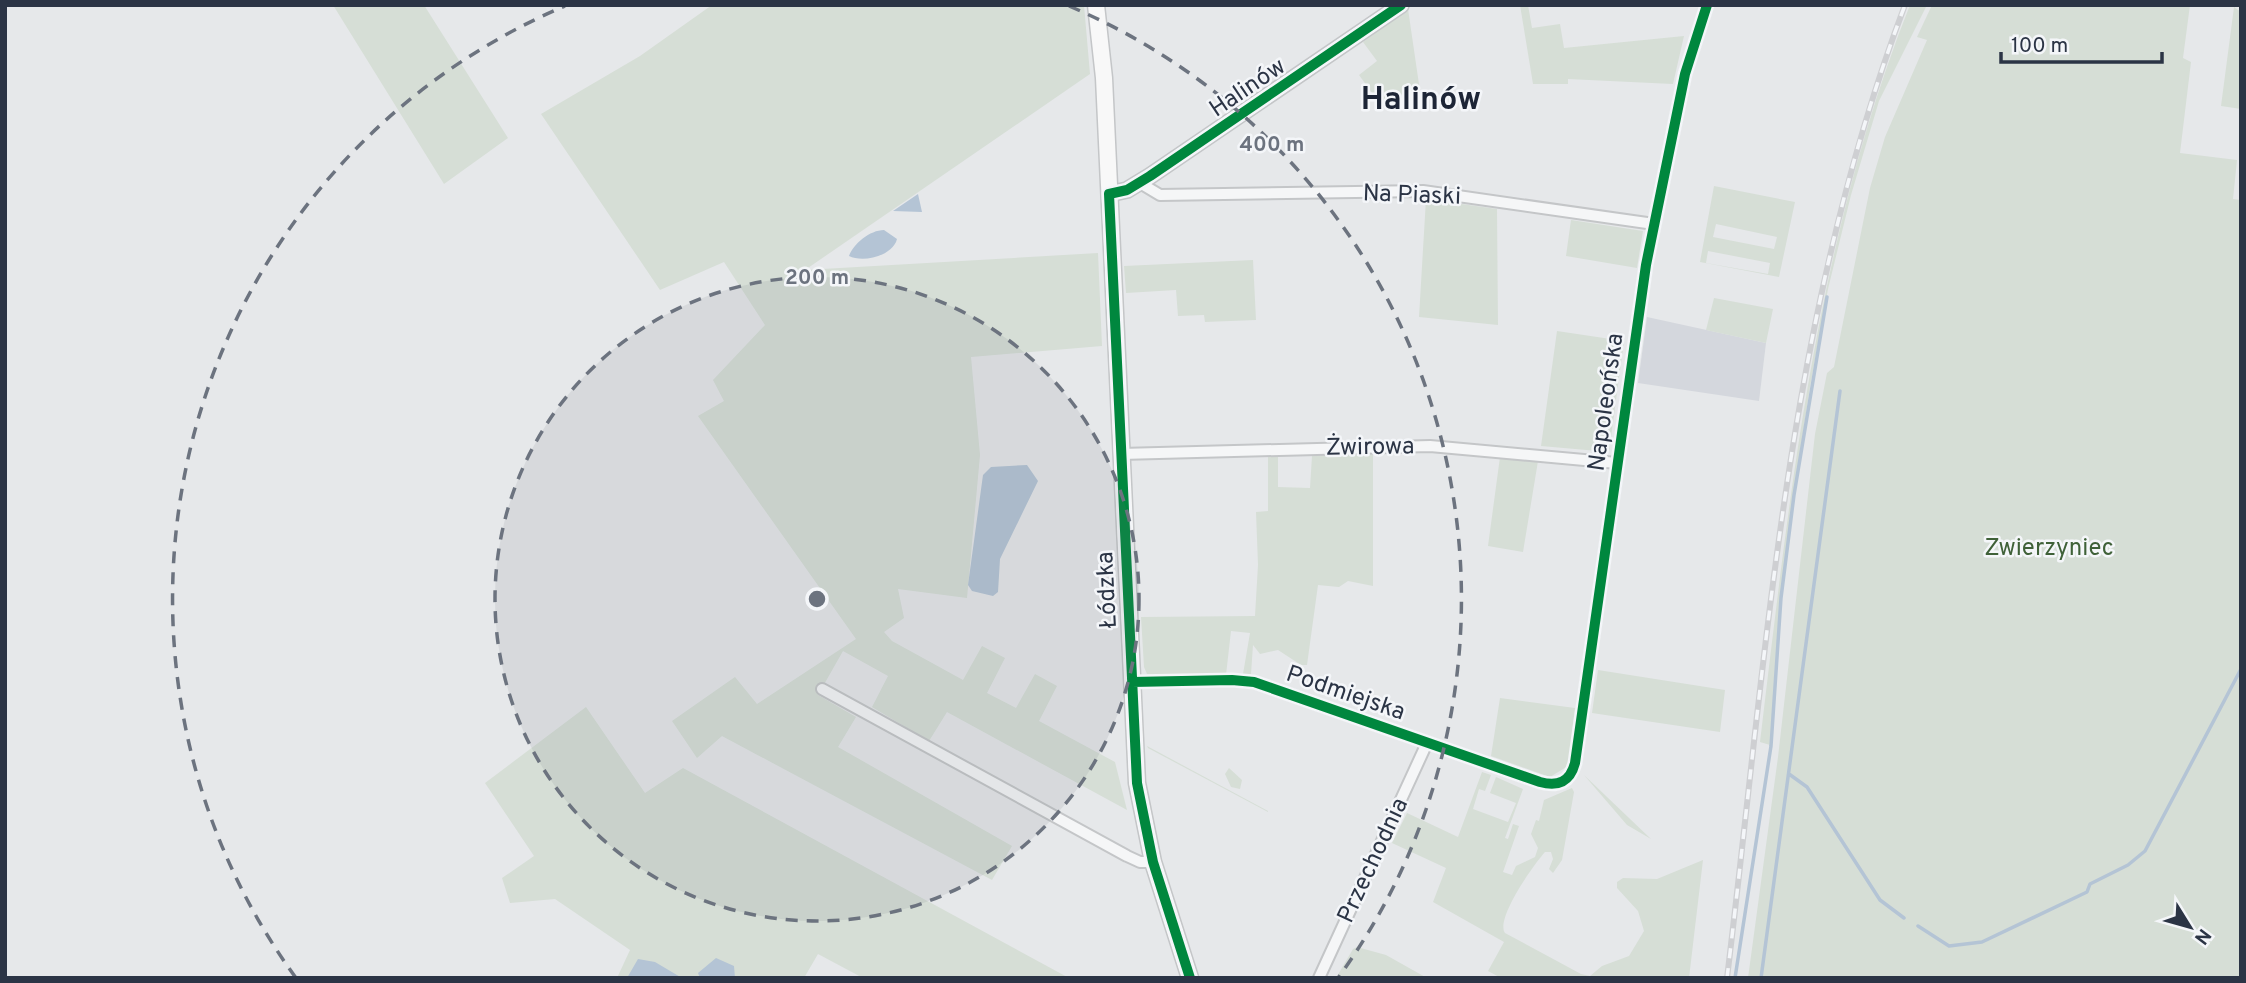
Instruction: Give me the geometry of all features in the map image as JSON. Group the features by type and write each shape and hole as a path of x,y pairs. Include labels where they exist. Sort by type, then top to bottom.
{"main road":[{"name":"Łódzka","path":"1096,5 1102,46 1110,194 1137,783 1153,862 1190,978"}],"street":[{"name":"Napoleońska","path":"1540,782 1550,785 1563,782 1571,775 1575,763 1654,224 1688,62 1707,5"},
{"name":"Halinów","path":"1110,194 1145,180 1399,6"},
{"name":"Na Piaski","path":"1145,180 1169,196 1423,191 1654,224"},
{"name":"Żwirowa","path":"1121,454 1430,446 1618,463"},
{"name":"Podmiejska","path":"1132,682 1254,682 1540,782"},
{"path":"822,689 1135,860 1153,862"},
{"name":"Przechodnia","path":"1319,978 1427,743"}],"shaded area":[{"path":"1647,317 1766,343 1759,401 1638,383"}],"green space":[{"path":"333,5 424,5 508,138 444,184"},
{"path":"712,5 1084,5 1090,74 805,270 1098,253 1102,346 971,357 980,455 967,598 898,589 904,618 884,632 892,641 963,680 982,646 1005,658 987,693 1016,708 1035,674 1057,686 1039,721 1115,762 1127,810 947,712 929,741 872,707 888,676 843,651 818,695 856,717 838,747 1012,846 992,880 722,736 697,758 672,721 735,677 757,704 856,639 698,416 724,401 713,380 765,325 724,262 660,290 541,114 640,56"},
{"path":"1520,5 1528,5 1532,28 1560,24 1564,48 1684,36 1673,84 1568,79 1568,84 1533,84"},
{"path":"1910,5 1927,5 1879,101 1851,195 1828,289 1791,513 1780,604 1770,745 1760,742 1783,555 1811,368 1829,276 1851,185 1878,94"},
{"name":"Zwierzyniec","path":"1932,5 2190,5 2183,58 2191,62 2180,153 2237,160 2233,199 2241,200 2241,978 1748,978 1778,757 1815,434 1827,373 1834,367 1870,188 1885,137 1927,40 1917,37"},
{"path":"2234,7 2241,12 2241,109 2221,106"},
{"path":"1408,9 1421,98 1383,108 1359,75 1377,61 1363,42"},
{"path":"1714,186 1795,202 1779,277 1700,262","holes":["1716,224 1777,237 1774,249 1713,237","1708,251 1770,263 1768,274 1706,263"]},
{"path":"1426,199 1497,209 1498,325 1419,317"},
{"path":"1571,220 1643,231 1637,268 1566,256"},
{"path":"1253,260 1256,320 1205,322 1204,315 1178,316 1176,290 1126,293 1124,266"},
{"path":"1714,298 1773,309 1766,343 1706,330"},
{"path":"1557,331 1624,341 1609,452 1541,446"},
{"path":"1373,452 1373,586 1348,581 1339,587 1318,585 1307,665 1301,665 1278,650 1260,654 1253,645 1251,674 1243,674 1250,633 1231,631 1226,675 1147,674 1144,667 1141,617 1255,616 1258,565 1256,512 1268,511 1268,457 1278,457 1278,487 1310,488 1312,456"},
{"path":"1500,457 1538,461 1523,552 1488,546"},
{"path":"1598,670 1725,690 1720,732 1592,713"},
{"path":"1500,698 1575,708 1568,766 1550,777 1491,756"},
{"path":"586,707 645,793 683,768 1069,978 863,978 818,954 804,978 617,978 630,950 555,899 510,903 502,878 534,856 485,783"},
{"path":"1147,746 1268,811 1268,812 1148,748"},
{"path":"1229,768 1242,780 1240,789 1231,787 1225,774"},
{"path":"1482,772 1491,775 1485,791 1479,789 1473,809 1508,822 1516,803 1490,793 1496,777 1523,789 1505,838 1508,839 1513,824 1519,826 1503,872 1512,875 1516,866 1535,857 1538,848 1531,834 1536,820 1539,821 1544,800 1572,788 1574,792 1562,860 1553,873 1549,869 1553,859 1551,852 1545,852 1540,858 1510,904 1503,926 1505,933 1581,974 1590,976 1602,966 1629,956 1644,931 1638,911 1617,888 1617,882 1623,878 1657,879 1703,860 1689,978 1501,978 1488,971 1504,942 1433,902 1446,868 1392,843 1407,813 1458,837"},
{"path":"1584,775 1651,839 1627,825"},
{"path":"1357,947 1386,955 1427,978 1336,978 1353,949"}],"water":[{"path":"918,194 922,212 893,211"},
{"path":"884,230 897,239 890,250 869,258 849,256 863,238"},
{"path":"1027,465 1038,481 1000,559 998,592 993,596 972,591 968,585 983,475 991,467"},
{"path":"716,958 734,966 735,978 700,978 698,973"},
{"path":"638,959 655,962 682,978 627,978"}],"waterway":[{"path":"1735,978 1771,746 1781,598 1794,495 1827,297"},
{"path":"1761,978 1840,391"},
{"path":"1918,926 1949,946 1982,942 2087,892 2090,884 2128,865 2145,851 2241,669"},
{"path":"1789,774 1807,787 1880,900 1904,918"}],"railway":[{"path":"1727,978 1770,608 1807,363 1833,242 1865,123 1905,5"}],"cycle path":[{"path":"1190,978 1153,862 1137,783 1109,194 1127,190 1150,176 1401,5"},
{"path":"1132,682 1254,682 1540,782 1558,783 1570,775 1575,763 1646,265 1685,74 1707,5"}],"district":[{"name":"Halinów","path":"1421,98"}]}
